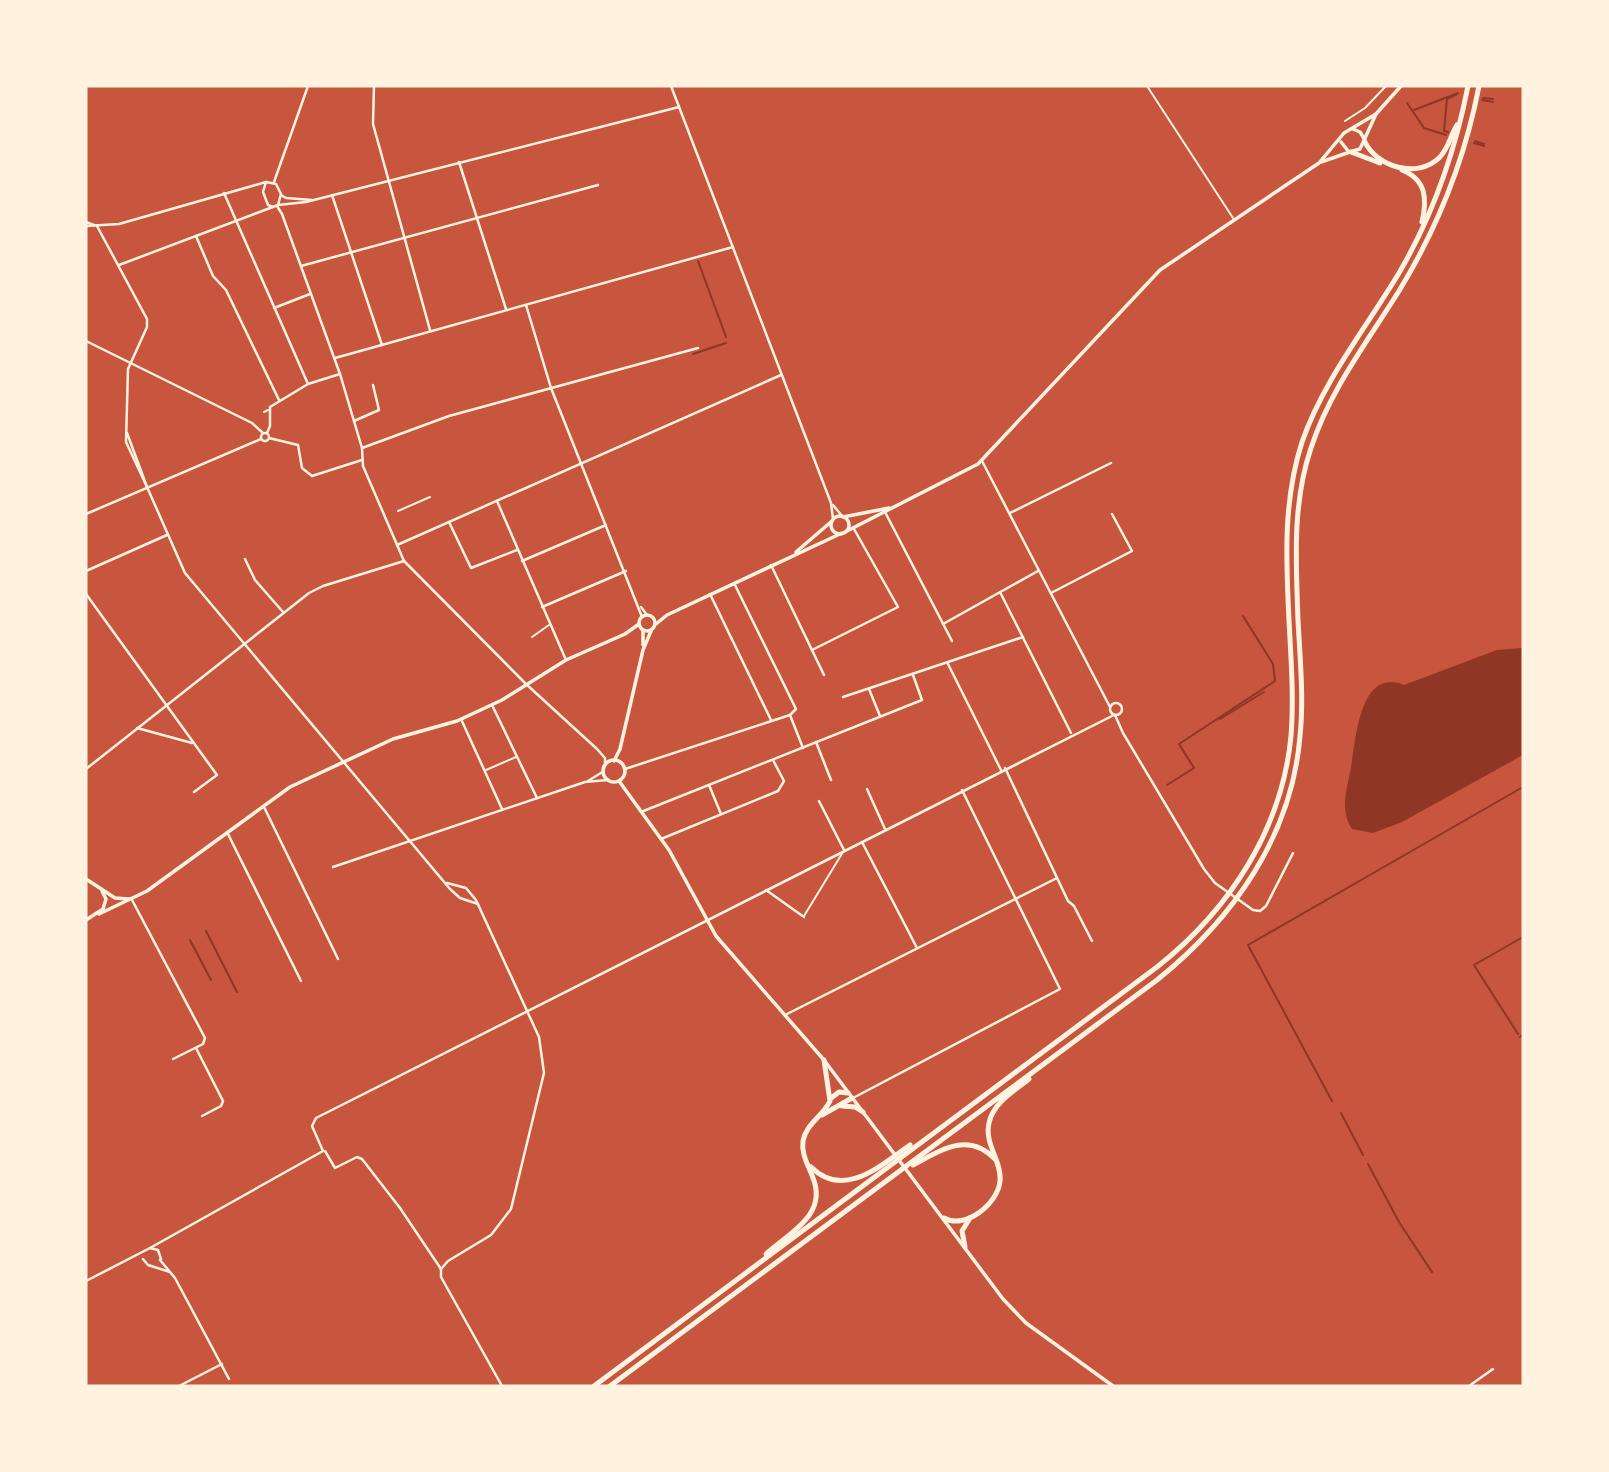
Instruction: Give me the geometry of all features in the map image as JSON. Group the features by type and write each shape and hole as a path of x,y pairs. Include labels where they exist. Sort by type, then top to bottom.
{"highway":[{"path":"594,1386 961,1110 1168,959 1217,910 1251,861 1279,793 1290,740 1292,696 1287,530 1298,457 1320,400 1420,232 1441,184 1461,121 1468,86"},
{"path":"610,1386 1049,1060 1193,949 1233,905 1273,839 1291,790 1301,735 1296,527 1307,462 1331,399 1408,276 1439,215 1462,155 1479,86"},
{"path":"1365,141 1373,155 1382,162 1407,168 1422,167 1444,152 1461,121"},
{"path":"1350,152 1404,170 1417,180 1427,201 1420,232"},
{"path":"824,1060 830,1099"},
{"path":"953,1231 997,1192 1000,1175 988,1133 992,1114 1049,1060"},
{"path":"747,1272 813,1212 817,1191 805,1159 804,1138 816,1118 830,1099 839,1092 850,1095 839,1106 816,1118"},
{"path":"839,1106 853,1107 863,1112"},
{"path":"805,1159 827,1179 841,1181 859,1178 961,1110"},
{"path":"897,1172 940,1149 961,1144 978,1146 996,1160"},
{"path":"944,1218 961,1224"},
{"path":"961,1224 961,1237 965,1247"}],"main road":[{"path":"1319,163 1351,130 1376,114 1401,86"},
{"path":"621,779 608,779 604,769 614,761 620,749 643,650 656,624 664,617 710,594 885,512 982,461 1157,273 1319,163 1358,150 1365,141 1376,114"},
{"path":"1351,130 1358,131 1365,141"},
{"path":"1340,140 1343,148 1350,152"},
{"path":"785,558 809,543 832,520 901,503"},
{"path":"843,516 848,524 843,532"},
{"path":"832,520 834,531 843,532"},
{"path":"625,634 645,616 664,617"},
{"path":"653,617 656,624"},
{"path":"639,624 643,650"},
{"path":"87,920 147,891 290,787 393,739 461,719 492,705 566,660 625,634 651,631"},
{"path":"620,749 624,768 621,779 625,787 661,839 716,936 787,1014 824,1060 1017,1316 1113,1386"},
{"path":"614,761 624,768"},
{"path":"86,879 115,898 131,898"},
{"path":"99,914 106,899 101,889"}],"street":[{"path":"274,182 308,86"},
{"path":"374,86 373,124 431,331"},
{"path":"671,86 831,503 832,520"},
{"path":"1147,86 1233,219"},
{"path":"1345,121 1365,108 1386,86"},
{"path":"119,265 276,206 312,200 679,107"},
{"path":"459,162 506,310"},
{"path":"266,182 263,192 268,205 276,206 282,214 335,358 362,448 362,460 404,561 526,684 605,758 604,769 585,782"},
{"path":"86,225 119,223 224,193 274,182"},
{"path":"274,182 286,198 312,200"},
{"path":"301,266 598,184"},
{"path":"224,193 308,384"},
{"path":"276,206 281,194"},
{"path":"332,195 382,345"},
{"path":"97,226 147,319 147,327 129,361 127,447 184,571 459,897 478,904"},
{"path":"196,236 212,276 226,290 279,400"},
{"path":"335,358 733,247"},
{"path":"274,308 311,293"},
{"path":"526,305 551,387 645,616"},
{"path":"86,341 249,420 269,438"},
{"path":"362,448 445,418 698,348"},
{"path":"86,514 261,439 270,426 266,411 279,400 308,384 340,374"},
{"path":"397,545 782,374"},
{"path":"354,421 379,410 373,385"},
{"path":"261,439 266,441 276,438 296,444 301,450 302,468 313,476 362,460"},
{"path":"982,461 1129,744 1214,883 1253,910 1260,911 1266,906 1293,853"},
{"path":"1010,513 1111,463"},
{"path":"398,511 430,497"},
{"path":"497,501 566,660"},
{"path":"831,503 843,516"},
{"path":"885,512 952,641"},
{"path":"1051,593 1132,551 1112,514"},
{"path":"449,522 471,568 517,550"},
{"path":"522,561 607,525"},
{"path":"812,649 898,607 853,527"},
{"path":"86,571 167,535"},
{"path":"245,559 255,579 283,612"},
{"path":"86,769 318,587 404,561"},
{"path":"771,565 824,675"},
{"path":"542,607 626,570"},
{"path":"943,624 1039,570"},
{"path":"624,768 790,715 796,709 734,583"},
{"path":"1000,592 1071,734"},
{"path":"86,594 217,775 194,792"},
{"path":"710,594 771,720"},
{"path":"532,637 550,625"},
{"path":"843,697 1023,637"},
{"path":"948,664 1092,941"},
{"path":"641,812 922,700 913,675"},
{"path":"869,689 880,716"},
{"path":"1109,701 1122,706 1118,719"},
{"path":"1107,716 1115,703"},
{"path":"492,705 537,798"},
{"path":"502,1386 442,1277 441,1269 400,1208 362,1159 357,1157 335,1168 312,1126 316,1118 1071,734 1107,716 1121,713"},
{"path":"790,715 803,747"},
{"path":"461,719 503,810"},
{"path":"137,728 194,743"},
{"path":"816,743 831,780"},
{"path":"485,771 516,757"},
{"path":"661,839 782,789 784,781 773,760"},
{"path":"333,867 585,782 608,779"},
{"path":"709,785 721,815"},
{"path":"867,789 886,829"},
{"path":"850,1095 1060,989 962,790"},
{"path":"819,800 844,850"},
{"path":"263,805 338,958"},
{"path":"227,832 302,981"},
{"path":"862,841 917,948"},
{"path":"766,890 804,917 844,850"},
{"path":"787,1014 1057,878"},
{"path":"441,1269 447,1261 491,1235 513,1203 544,1073 543,1048 478,904 469,891 445,881"},
{"path":"459,897 458,892 462,888"},
{"path":"464,899 469,891"},
{"path":"131,898 204,1037 204,1043 173,1059"},
{"path":"196,1048 223,1101 221,1106 202,1116"},
{"path":"86,1280 148,1249 324,1150"},
{"path":"162,1241 157,1249 160,1260 172,1274 229,1379"},
{"path":"148,1249 157,1249"},
{"path":"143,1259 148,1249"},
{"path":"130,1257 143,1259 146,1264 172,1274"},
{"path":"155,1266 160,1260"},
{"path":"180,1386 222,1364"},
{"path":"1469,1386 1493,1369"}],"shaded area":[{"path":"1523,648 1523,755 1402,822 1373,833 1352,829 1345,804 1359,722 1363,707 1378,686 1390,682 1404,685 1497,650"}],"waterway":[{"path":"1414,110 1458,93"},
{"path":"1448,132 1444,131 1447,99 1457,94"},
{"path":"1483,98 1493,99"},
{"path":"1482,100 1493,102"},
{"path":"1407,103 1424,128 1446,135"},
{"path":"1475,141 1484,144"},
{"path":"1474,143 1484,146"},
{"path":"698,261 726,337"},
{"path":"693,354 726,343"},
{"path":"1167,785 1194,768 1179,744 1275,681 1273,664 1243,616"},
{"path":"1220,719 1264,692"},
{"path":"1332,1101 1248,945 1523,787"},
{"path":"206,931 237,992"},
{"path":"1518,1034 1474,965 1523,937"},
{"path":"190,940 211,980"},
{"path":"1520,1037 1523,1034"},
{"path":"1341,1113 1363,1155"},
{"path":"1368,1164 1399,1222 1432,1272"}]}
